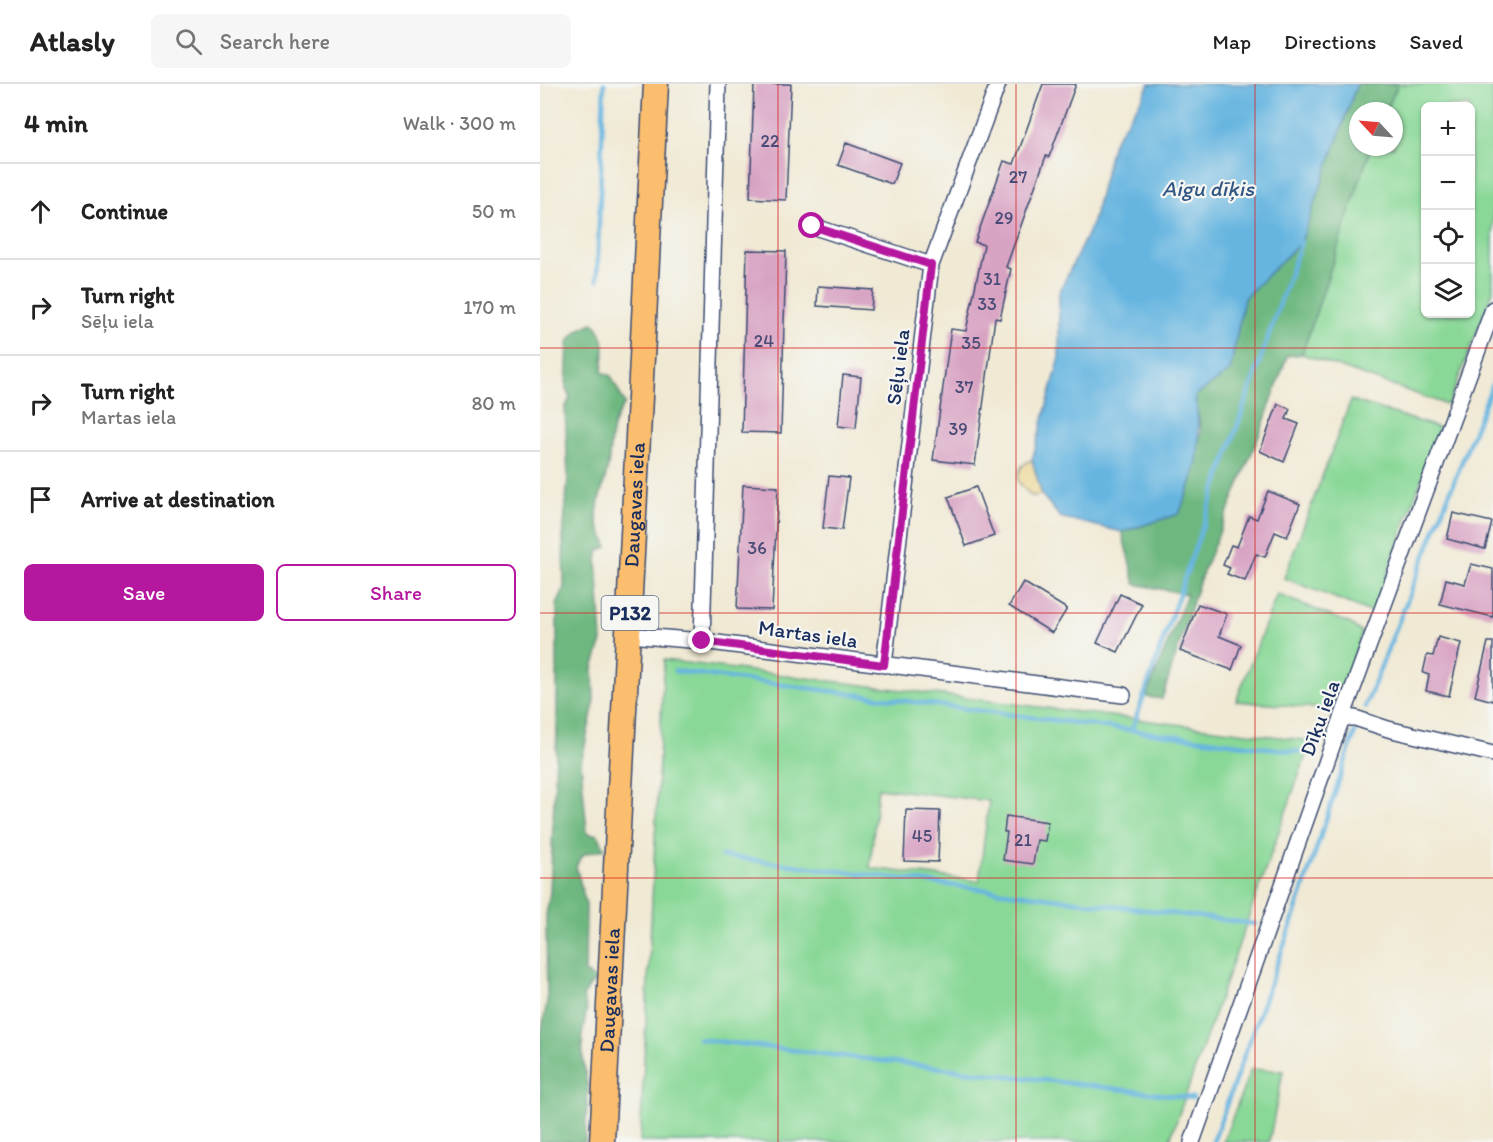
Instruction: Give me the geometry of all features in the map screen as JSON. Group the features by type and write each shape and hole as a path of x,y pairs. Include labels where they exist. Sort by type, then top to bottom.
{"main road":[{"name":"Daugavas iela","path":"602,1142 656,84"}],"street":[{"path":"702,641 718,84"},
{"name":"Sēļu iela","path":"884,665 931,265 998,84"},
{"path":"812,226 931,265"},
{"name":"Dīķu iela","path":"1192,1142 1342,718 1493,309"},
{"name":"Martas iela","path":"629,635 702,641 1123,695"},
{"path":"1342,718 1355,718 1388,729 1493,754"}],"green space":[{"path":"1357,84 1398,84 1390,102 1351,102"},
{"path":"1398,84 1493,84 1493,291 1448,405 1302,354 1368,156 1403,156 1403,102 1390,102"},
{"path":"1349,107 1349,156 1368,156 1302,354 1287,356 1262,428 1199,582 1162,699 1146,697 1187,594 1135,584 1122,532 1179,514 1201,432 1195,396 1230,371 1244,298 1301,242"},
{"path":"593,323 603,339 602,372 611,376 625,404 613,427 608,466 597,510 598,525 607,547 599,550 597,560 602,641 593,668 594,704 581,763 587,833 598,835 605,849 584,854 576,866 586,905 585,972 597,981 590,985 583,997 587,1009 582,1035 588,1090 585,1142 540,1142 540,1039 547,1002 546,915 550,892 557,730 557,605 564,587 563,537 568,477 565,408 570,398 566,388 568,342 578,330"},
{"path":"1351,400 1440,428 1373,613 1284,578"},
{"path":"1277,594 1351,624 1362,633 1337,710 1236,701"},
{"path":"664,660 1311,741 1169,1142 640,1142","holes":["878,788 989,801 979,881 870,868"]},
{"path":"1251,1069 1283,1071 1269,1142 1223,1142"}],"sand":[{"path":"1032,460 1042,495 1031,496 1018,481 1021,468"}],"water":[{"name":"Aigu dīķis","path":"1149,84 1357,84 1301,242 1244,298 1230,371 1195,396 1199,431 1198,457 1179,514 1122,532 1060,517 1042,495 1032,460 1059,361 1059,293 1093,222 1113,142 1142,99"}],"building":[{"path":"754,84 791,84 786,200 750,198"},
{"path":"1043,84 1076,84 1049,157 1046,156 1006,267 1011,269 1000,319 995,318 975,465 933,460 951,329 966,331 984,245 975,242 1004,161 1014,164"},
{"path":"846,143 900,163 892,184 838,165"},
{"path":"747,250 786,251 781,433 742,432"},
{"path":"818,286 873,290 871,310 817,306"},
{"path":"843,375 861,377 856,428 838,426"},
{"path":"1278,404 1290,409 1286,419 1299,424 1284,462 1260,451"},
{"path":"829,476 849,478 842,530 823,528"},
{"path":"743,485 778,487 772,610 737,609"},
{"path":"976,487 994,536 966,546 948,497"},
{"path":"1268,491 1300,504 1287,537 1275,532 1265,557 1256,554 1245,581 1227,574 1230,568 1223,565 1231,545 1237,547 1249,516 1257,519"},
{"path":"1453,513 1492,522 1485,549 1447,539"},
{"path":"1471,564 1493,569 1493,617 1440,604 1446,579 1465,584"},
{"path":"1023,582 1067,609 1052,633 1009,606"},
{"path":"1120,594 1142,604 1118,652 1097,643"},
{"path":"1198,604 1227,614 1219,636 1241,645 1232,670 1180,651"},
{"path":"1438,637 1461,643 1449,696 1426,691 1429,675 1423,673 1427,655 1433,656"},
{"path":"1488,642 1493,642 1493,701 1475,696"},
{"path":"906,810 940,811 938,862 904,861"},
{"path":"1006,816 1048,822 1045,841 1037,840 1033,864 1003,860 1007,832 1004,832"}],"waterway":[{"path":"597,280 604,84"},
{"path":"1132,730 1301,242"},
{"path":"1365,707 1493,383"},
{"path":"675,671 1315,754"},
{"path":"1213,1142 1290,928 1355,732"},
{"path":"722,856 1255,924"},
{"path":"699,1039 1193,1098"}],"route":[{"path":"702,641 884,665 931,265 812,226"}]}
